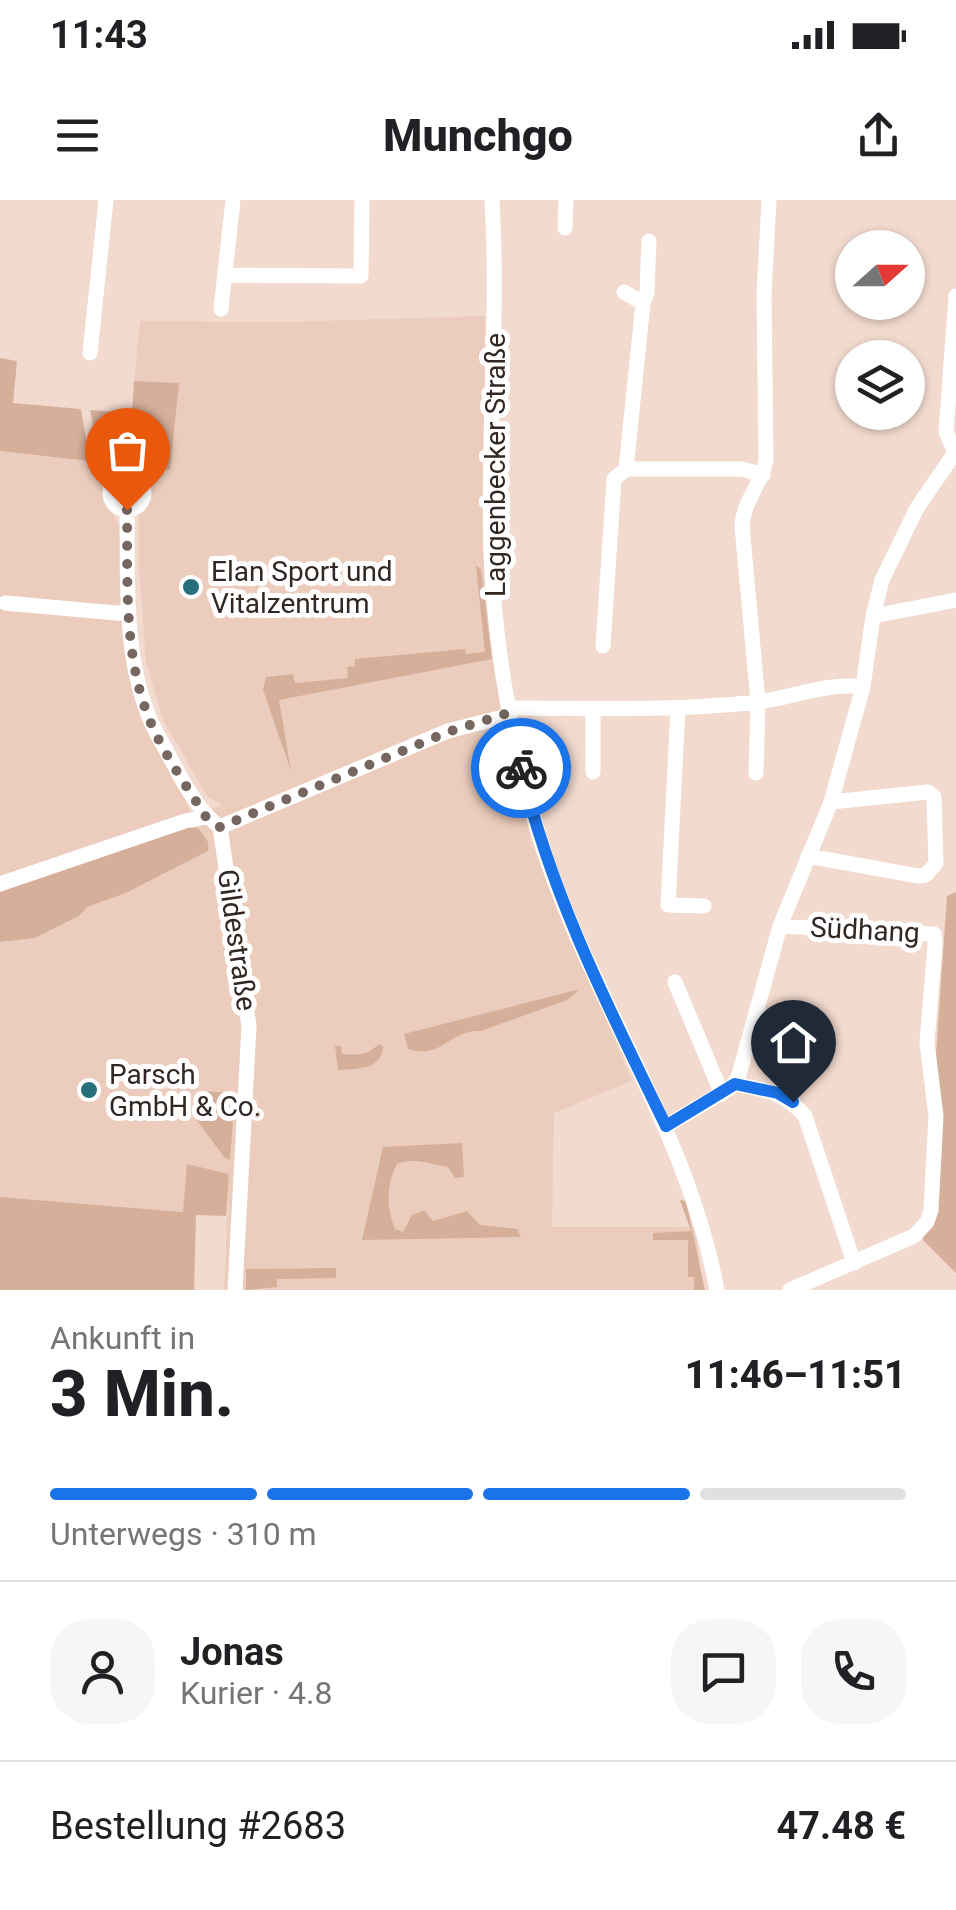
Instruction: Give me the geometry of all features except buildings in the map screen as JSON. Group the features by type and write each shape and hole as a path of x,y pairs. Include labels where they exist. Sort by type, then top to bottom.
{"street":[{"path":"90,353 106,200"},
{"path":"221,309 233,200"},
{"path":"226,275 361,276 362,200"},
{"name":"Laggenbecker Straße","path":"492,200 495,334 491,557 508,713 539,836 569,921 666,1126 699,1211 717,1290"},
{"path":"566,200 566,228"},
{"path":"756,772 758,702 742,526 746,502 763,475 769,200"},
{"path":"626,469 647,293 648,242"},
{"path":"624,292 643,303"},
{"path":"956,296 946,432 956,452"},
{"name":"Südhang","path":"728,1089 780,926 830,802 863,687 882,580 906,530 956,452"},
{"path":"603,646 612,627 614,479 626,469 742,469 763,475"},
{"name":"Gildestraße","path":"127,510 128,614 136,670 148,716 213,822 249,1026 236,1290"},
{"path":"873,616 956,600"},
{"path":"5,603 128,614"},
{"path":"0,884 185,821 213,822 516,708 678,708 758,702 838,684 863,687"},
{"path":"678,708 668,905 704,906"},
{"path":"593,709 593,772"},
{"name":"Südhang","path":"808,856 918,876 926,876 936,863 934,798 928,792 830,802"},
{"name":"Südhang","path":"780,926 934,934 928,1043 936,1116 932,1210 920,1232 790,1290"},
{"path":"675,982 728,1089"},
{"path":"666,1126 728,1089 778,1093 793,1102 806,1116 854,1264"}],"shaded area":[{"path":"485,316 483,544 502,709 532,844 632,1081 554,1113 552,1227 695,1227 703,1290 224,1290 229,1173 183,1212 0,1197 0,942 35,938 79,916 87,907 126,893 208,851 90,862 0,892 0,608 123,619 143,722 151,740 192,816 222,805 208,797 163,720 146,662 139,514 149,501 151,489 140,471 170,469 178,383 134,381 140,321 282,322"},
{"path":"0,358 17,361 13,403 81,409 87,445 97,462 0,451"},
{"path":"134,381 179,383 170,470 133,468 114,472 97,445 90,410 132,413"},
{"path":"0,451 97,462 109,477 104,487 105,498 121,530 122,601 116,606 0,600"},
{"path":"476,566 481,569 492,659 279,700 291,771 263,690 266,677 293,674 295,683 348,678 347,667 355,666 355,659 465,649 466,654 485,652"},
{"path":"188,828 198,828 208,842 208,851 126,893 87,907 79,916 35,938 0,942 0,892"},
{"path":"956,892 956,1273 923,1240 947,896"},
{"path":"580,989 567,1000 461,1035 430,1051 408,1049 404,1034"},
{"path":"379,1044 383,1046 382,1054 374,1064 338,1070 335,1046 341,1046 342,1054 357,1054"},
{"path":"204,1091 235,1093 230,1160 196,1119 194,1101"},
{"path":"462,1143 464,1177 455,1178 448,1167 429,1163 397,1164 388,1196 395,1229 403,1232 412,1215 424,1210 433,1221 467,1211 480,1225 517,1229 521,1237 362,1240 383,1147"},
{"path":"187,1164 229,1174 226,1216 196,1215 194,1290 0,1290 0,1197 183,1212"},
{"path":"680,1200 686,1201 705,1290 694,1290 694,1277 688,1277 688,1240 653,1240 653,1233 691,1231"},
{"path":"336,1268 336,1278 277,1279 277,1287 246,1290 246,1269"}],"way so far":[{"path":"127,510 128,614 148,716 206,817 220,827 448,732 508,713 521,768"}],"place":[{"name":"Elan Sport und Vitalzentrum","path":"191,587"},
{"name":"Parsch GmbH & Co.","path":"89,1090"}],"route":[{"path":"521,768 548,866 569,921 666,1126 735,1084 778,1093 793,1102"}]}
